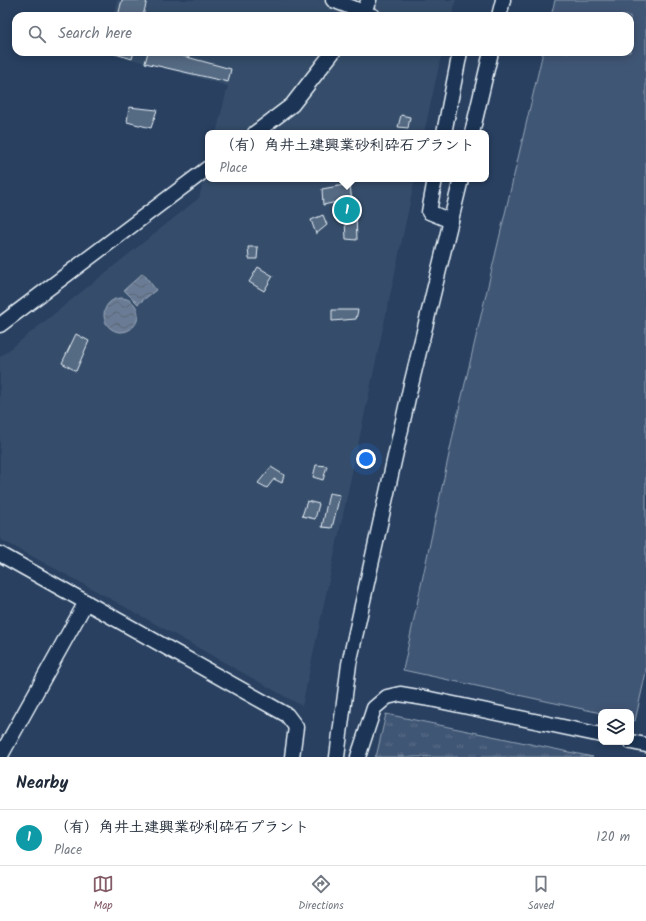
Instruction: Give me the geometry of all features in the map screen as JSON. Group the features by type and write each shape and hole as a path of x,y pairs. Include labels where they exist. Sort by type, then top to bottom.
{"street":[{"path":"332,0 367,11"},
{"path":"500,12 503,0"},
{"path":"259,130 292,105 330,56"},
{"path":"445,130 459,56"},
{"path":"473,130 490,56"},
{"path":"0,325 205,170"},
{"path":"434,182 428,212 451,221"},
{"path":"337,757 349,664 410,389 460,182"},
{"path":"0,554 287,715 296,728 292,757"},
{"path":"0,757 86,602"},
{"path":"358,757 374,708 387,697 400,694 598,734"},
{"path":"634,743 646,745"}],"shaded area":[{"path":"117,0 456,0 453,12 114,12"},
{"path":"120,56 441,56 425,130 217,130 228,86"},
{"path":"205,175 205,182 414,182 302,706 102,594 0,539 0,357 199,198"}],"green space":[{"path":"555,0 646,0 646,672 635,721 634,709 598,709 598,712 403,670 455,426 542,56 634,56 634,12 552,12"},
{"path":"386,714 593,757 375,757"}],"water":[{"path":"143,273 156,290 138,304 124,290"},
{"path":"118,298 124,298 128,299 135,305 138,315 137,322 131,329 124,332 118,332 114,331 107,325 104,318 104,312 105,308 111,301"}],"building":[{"path":"122,0 147,0 144,12 119,12"},
{"path":"122,56 133,56 132,59"},
{"path":"147,56 183,56 231,69 228,82 145,63"},
{"path":"129,107 157,110 151,128 127,122"},
{"path":"401,115 410,117 408,128 398,127"},
{"path":"350,184 352,203 356,215 357,240 346,239 345,220 342,217 337,202 323,205 322,189"},
{"path":"323,215 327,225 316,234 311,220"},
{"path":"248,247 258,247 257,259 249,259"},
{"path":"258,267 273,276 264,291 249,282"},
{"path":"332,310 358,310 356,319 332,321"},
{"path":"76,334 89,341 76,371 62,363"},
{"path":"316,465 327,466 323,480 313,477"},
{"path":"271,467 284,475 282,483 274,479 267,488 258,483"},
{"path":"329,493 340,495 332,528 322,527"},
{"path":"307,501 319,504 315,519 302,516"}],"place":[{"name":"（有）角井土建興業砂利砕石プラント","path":"347,210"}]}
